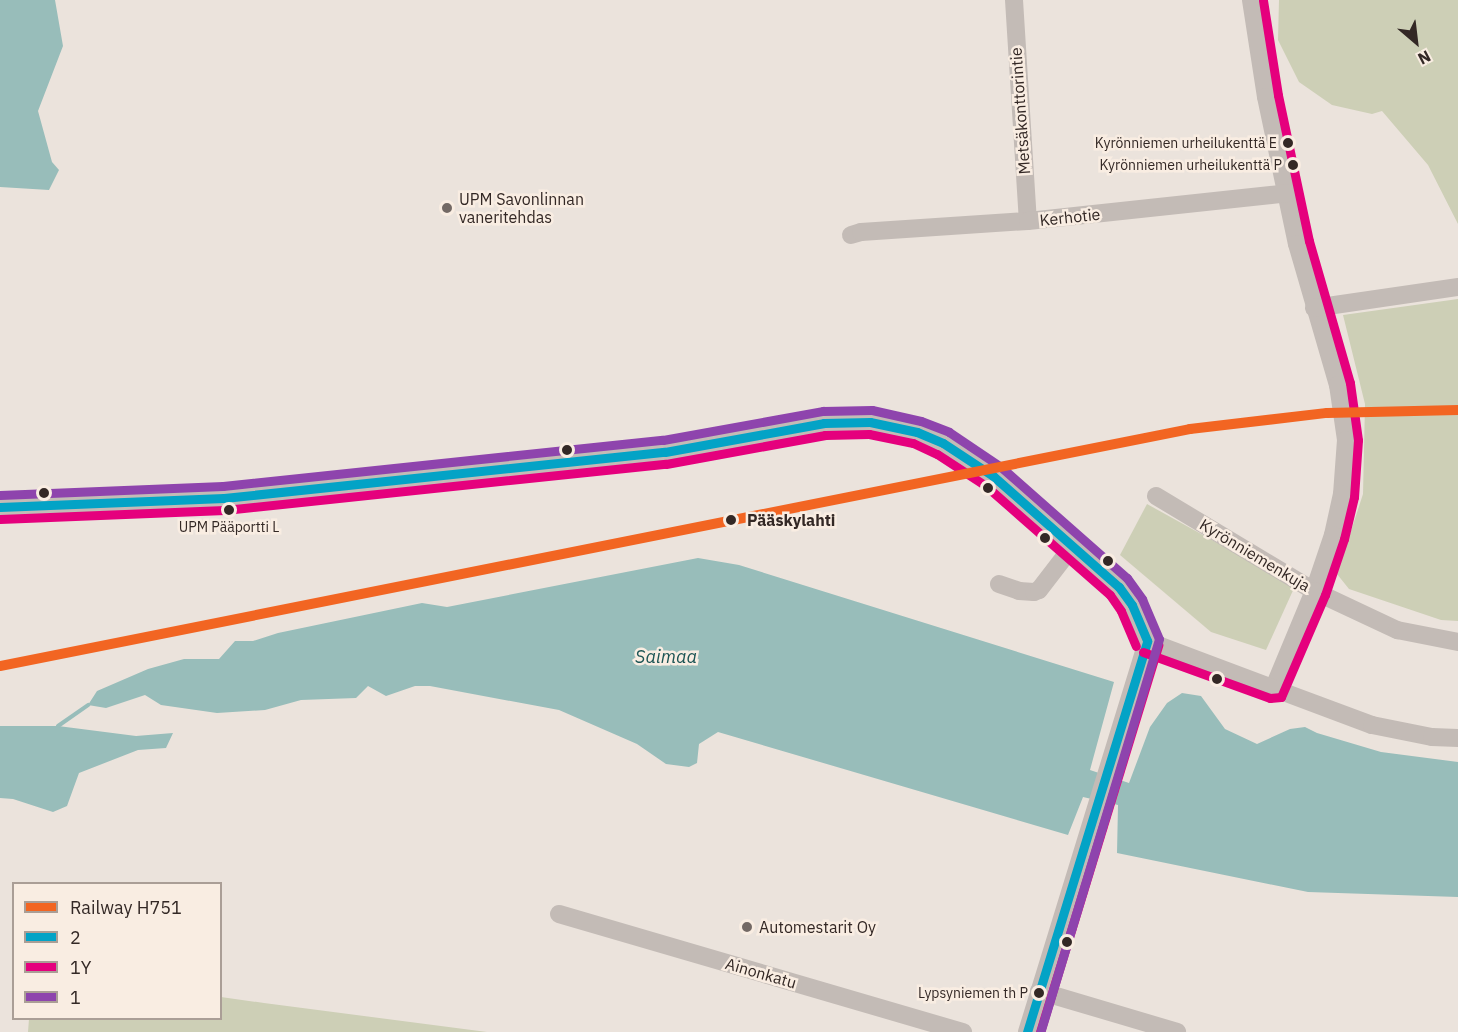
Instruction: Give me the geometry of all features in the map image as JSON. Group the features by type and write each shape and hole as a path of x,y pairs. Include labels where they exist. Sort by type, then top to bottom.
{"street":[{"name":"Metsäkonttorintie","path":"1014,0 1028,221"},
{"path":"1251,0 1266,97 1297,244 1338,385 1346,440 1342,494 1333,536 1314,591 1274,687"},
{"name":"Kerhotie","path":"851,235 1028,221 1288,193"},
{"path":"1314,308 1458,287"},
{"path":"0,507 224,498 665,452 824,423 870,422 917,432 943,442 969,458 1119,587 1132,605 1147,641 1027,1032"},
{"name":"Kyrönniemenkuja","path":"1156,496 1314,591 1397,630 1458,642"},
{"path":"999,584 1019,591 1039,590 1072,547"},
{"path":"1147,641 1372,725 1432,737 1458,738"},
{"name":"Ainonkatu","path":"559,914 963,1032"},
{"path":"1039,991 1177,1032"}],"green space":[{"path":"1279,0 1458,0 1458,224 1428,165 1382,111 1372,114 1332,105 1299,82 1278,40"},
{"path":"1458,299 1458,621 1441,620 1349,589 1337,574 1363,494 1365,404 1343,315"},
{"path":"1147,504 1295,586 1266,650 1211,632 1120,555"},
{"path":"222,997 487,1032 28,1032 29,1020 222,1020"}],"water":[{"path":"0,0 55,0 63,46 38,111 52,162 59,170 49,190 0,187"},
{"name":"Saimaa","path":"698,558 739,565 1114,682 1090,770 1129,783 1150,727 1167,703 1182,693 1201,696 1225,729 1257,744 1290,729 1305,727 1317,733 1381,752 1458,762 1458,897 1308,892 1117,853 1118,805 1083,797 1068,835 718,732 699,744 697,763 689,767 666,764 637,744 559,710 430,686 415,686 386,696 368,686 356,698 301,700 265,710 217,713 161,705 145,695 106,708 88,705 97,691 148,669 184,659 219,659 235,641 253,641 278,633 422,603 447,607"},
{"path":"0,726 58,726 136,736 173,733 166,748 138,750 79,773 67,806 53,812 13,799 0,798"}],"waterway":[{"path":"58,726 88,705"}],"rail line":[{"name":"H751","path":"0,666 1190,429 1327,413 1458,410"}],"transit line":[{"name":"1Y","path":"1143,652 1270,698 1281,697 1325,595 1344,539 1354,497 1358,440 1350,383 1309,241 1278,95 1263,0"},
{"name":"1","path":"0,495 223,486 663,440 823,411 872,410 921,421 949,432 1001,467 1127,578 1142,599 1159,639 1040,1032"},
{"name":"2","path":"0,507 224,498 665,452 824,423 870,422 917,432 943,443 993,476 1119,587 1132,605 1147,641"},
{"name":"1Y","path":"0,519 225,510 666,464 825,435 869,434 913,443 937,454 986,486 1110,595 1121,611 1136,646"},
{"name":"2","path":"1027,1032 1147,641"},
{"name":"1Y","path":"1040,1032 1158,645"}],"place":[{"name":"Kyrönniemen urheilukenttä E","path":"1288,143"},
{"name":"Kyrönniemen urheilukenttä P","path":"1293,165"},
{"name":"UPM Savonlinnan vaneritehdas","path":"447,208"},
{"name":"UPM Pääportti L","path":"229,510"},
{"name":"Pääskylahti","path":"731,520"},
{"name":"Automestarit Oy","path":"747,927"},
{"name":"Lypsyniemen th P","path":"1039,993"}]}
